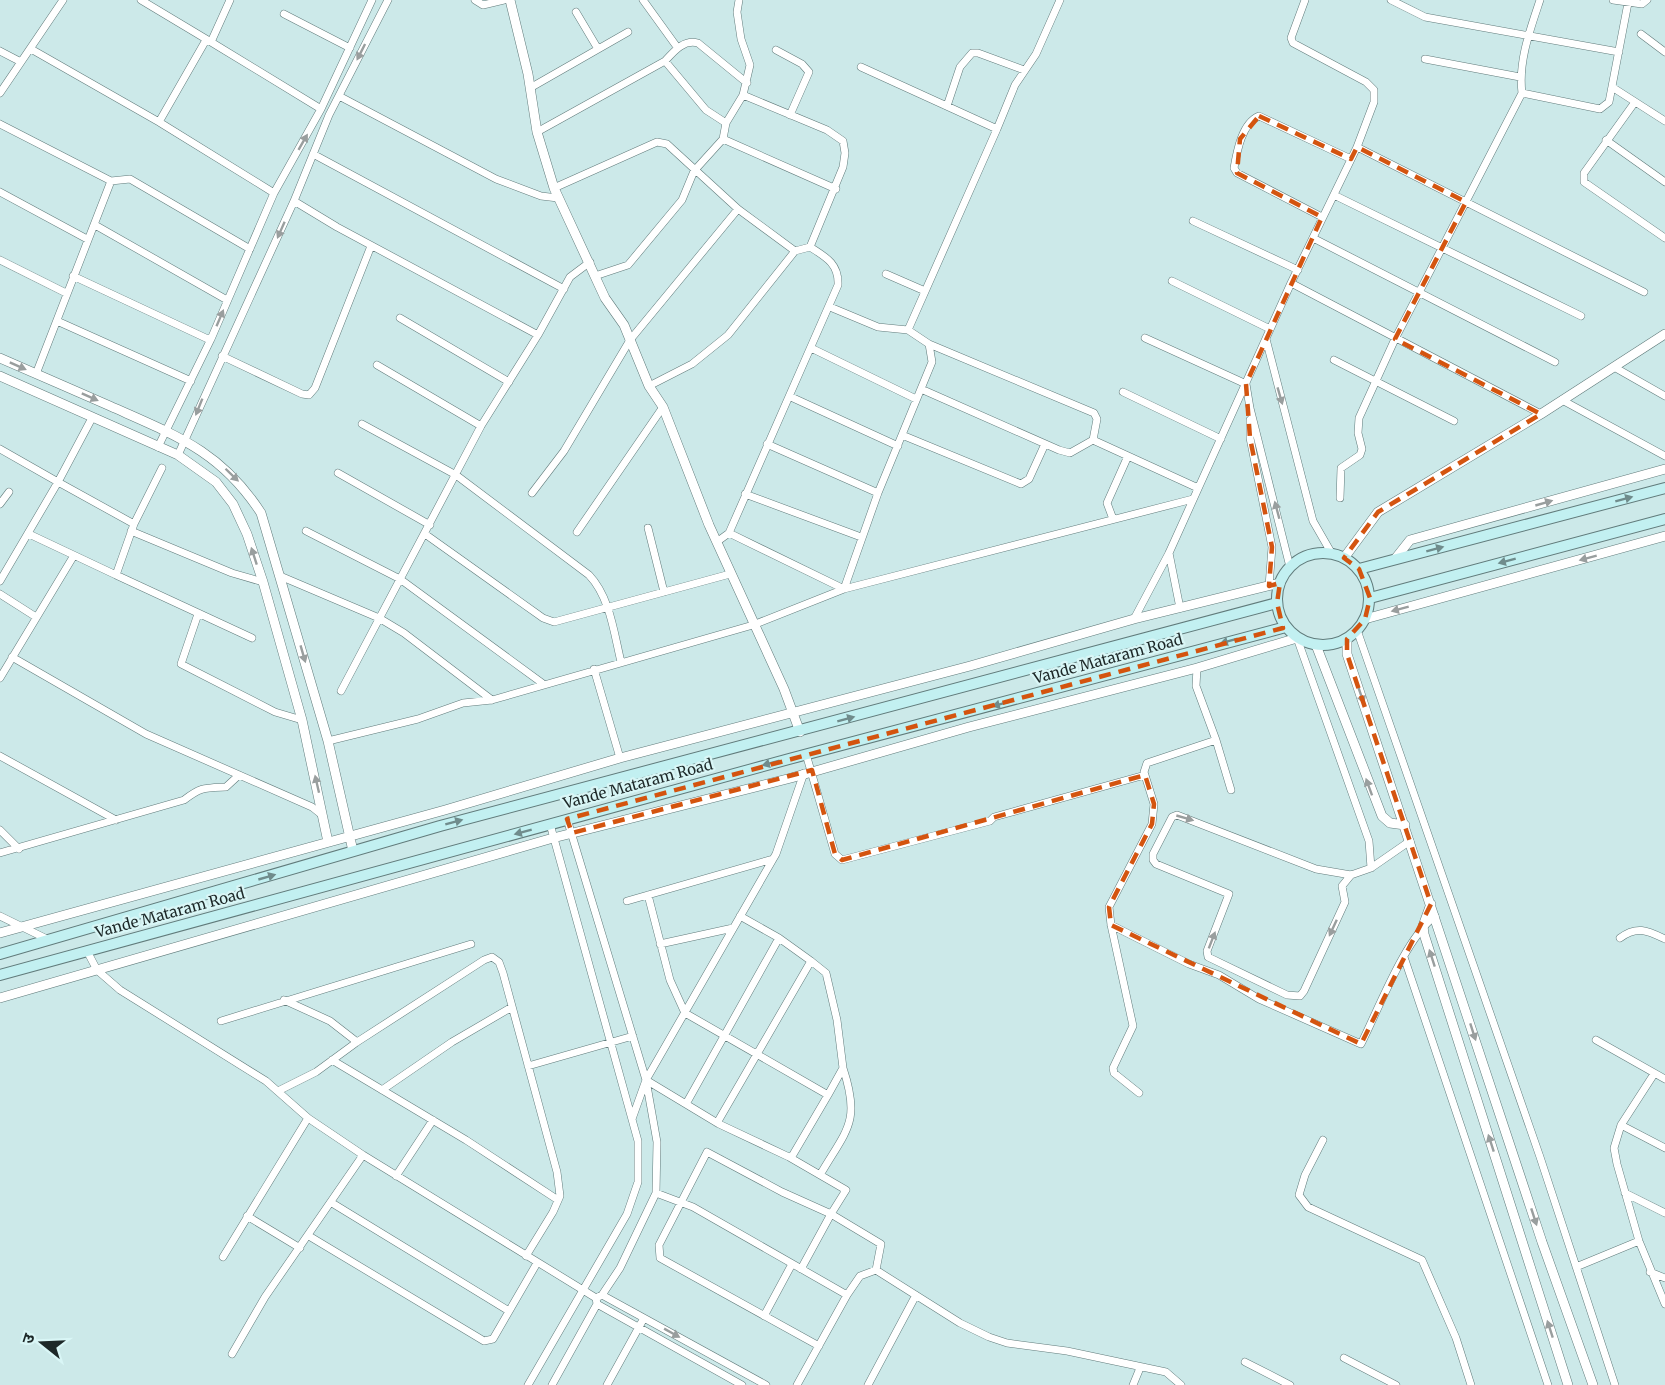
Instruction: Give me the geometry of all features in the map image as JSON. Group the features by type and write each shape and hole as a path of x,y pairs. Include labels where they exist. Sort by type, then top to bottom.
{"main road":[{"path":"1359,569 1665,488"},
{"path":"1370,598 1665,519"},
{"path":"1332,555 1344,558 1359,569 1367,583 1370,598 1365,619 1347,639 1326,646 1316,645 1297,638 1286,627 1277,603 1280,584 1290,567 1306,556 1332,555"},
{"name":"Vande Mataram Road","path":"0,954 353,851 1277,603"},
{"name":"Vande Mataram Road","path":"0,975 807,754 1286,627"}],"street":[{"path":"0,93 63,0"},
{"path":"141,0 321,109"},
{"path":"159,122 230,0"},
{"path":"158,447 210,340 274,193 321,109 372,0"},
{"path":"178,455 294,201 339,96 388,0"},
{"path":"475,0 483,5 504,0"},
{"path":"510,0 530,88 537,132 554,188 595,276 630,340 649,386 663,407 730,574 794,713 800,732"},
{"path":"643,0 677,47"},
{"path":"595,276 628,265 682,200 694,171 723,139 726,123 743,95 750,65 741,39 737,12 739,0"},
{"path":"908,330 1024,70 1036,54 1060,0"},
{"path":"1134,620 1168,553 1270,329 1357,147 1374,102 1374,90 1366,82 1293,43 1291,38 1305,0"},
{"path":"1390,0 1425,17 1619,52"},
{"path":"1340,498 1341,468 1360,454 1362,449 1358,433 1359,418 1377,383 1395,339 1522,93 1520,77 1528,36 1540,0"},
{"path":"1613,0 1642,4 1647,0"},
{"path":"1522,93 1600,109 1609,102 1628,3"},
{"path":"576,12 598,49"},
{"path":"284,14 350,48"},
{"path":"530,88 628,32"},
{"path":"1641,33 1665,52"},
{"path":"537,132 665,61 677,47 693,42 698,43 747,82"},
{"path":"31,49 159,122 274,193"},
{"path":"776,50 802,63 809,72 790,115"},
{"path":"0,51 21,62"},
{"path":"947,106 960,67 972,53 978,53 1024,70"},
{"path":"1425,59 1520,77"},
{"path":"665,61 706,110 726,123"},
{"path":"861,67 997,129"},
{"path":"1612,87 1665,121"},
{"path":"743,95 827,130 843,141 845,153 843,167 836,189 810,247"},
{"path":"339,96 496,179 541,196 558,198"},
{"path":"1635,102 1584,173 1584,182 1665,238"},
{"path":"1323,217 1237,173 1234,168 1240,139 1253,119 1259,116 1351,159"},
{"path":"0,124 111,181 130,179 250,249"},
{"path":"723,139 836,189"},
{"path":"1606,140 1665,182"},
{"path":"554,188 657,142 667,144 738,209 795,251"},
{"path":"1357,147 1644,292"},
{"path":"313,154 564,289"},
{"path":"36,374 111,181"},
{"path":"0,192 87,239"},
{"path":"1334,195 1581,316"},
{"path":"294,201 371,246 538,335"},
{"path":"532,493 564,451 630,340 738,209"},
{"path":"1194,221 1298,270"},
{"path":"95,225 227,300"},
{"path":"1313,238 1555,362"},
{"path":"222,356 302,394 309,395 315,388 371,246"},
{"path":"649,386 692,364 728,335 795,251 810,247 828,258 837,268 838,285 791,397 767,444 729,533 718,541"},
{"path":"0,260 66,293"},
{"path":"341,691 481,426 564,289 578,268 590,262"},
{"path":"886,274 925,291"},
{"path":"73,276 210,340"},
{"path":"1172,281 1270,329"},
{"path":"1292,283 1541,414"},
{"path":"830,307 878,327 908,330 929,344 1094,413 1097,419 1093,440 1070,453 921,389"},
{"path":"400,318 509,382"},
{"path":"57,321 191,381"},
{"path":"1146,338 1246,384"},
{"path":"1344,558 1378,512 1663,338"},
{"path":"1266,339 1313,521 1332,555"},
{"path":"844,590 861,537 932,362 929,344"},
{"path":"811,348 916,399"},
{"path":"0,358 186,440 222,465 244,487 261,513 280,576 328,741 353,851"},
{"path":"1334,360 1454,421"},
{"path":"377,365 481,426"},
{"path":"1614,367 1665,396"},
{"path":"0,376 178,455 216,482 233,504 247,534 302,720 325,817 328,842"},
{"path":"1246,384 1290,567"},
{"path":"1123,392 1221,439"},
{"path":"791,397 898,446"},
{"path":"1562,400 1665,456"},
{"path":"577,532 663,407"},
{"path":"1250,408 1250,438 1272,547 1269,586"},
{"path":"0,581 29,534 92,418"},
{"path":"362,424 456,475 589,575 596,582 607,607 621,662"},
{"path":"902,435 1021,484 1029,479 1045,444"},
{"path":"1093,440 1198,488"},
{"path":"767,444 878,493"},
{"path":"0,449 133,527 232,573 262,582"},
{"path":"1113,519 1107,503 1128,456"},
{"path":"116,575 133,527 162,468"},
{"path":"1395,559 1410,540 1665,469"},
{"path":"338,472 430,525"},
{"path":"0,504 9,492"},
{"path":"745,494 861,537"},
{"path":"328,741 418,719 463,703 492,700 542,683 753,625 844,590 1193,499"},
{"path":"648,528 664,592"},
{"path":"306,531 400,579 542,683"},
{"path":"729,533 844,590"},
{"path":"29,534 73,557 252,638"},
{"path":"425,534 543,618 554,622 730,574"},
{"path":"1365,619 1665,536"},
{"path":"1168,553 1180,608"},
{"path":"0,678 73,557"},
{"path":"280,576 379,618 405,633 492,700"},
{"path":"0,933 620,758 1134,620 1280,584"},
{"path":"0,594 36,617"},
{"path":"198,614 181,664 274,712 302,720"},
{"path":"1357,630 1615,1385"},
{"path":"0,998 553,838 1197,669 1297,638 1369,841 1371,868"},
{"path":"1347,639 1347,654 1436,916 1542,1242 1593,1385"},
{"path":"1316,645 1382,816 1390,823 1405,825"},
{"path":"12,657 146,734 312,807 325,817"},
{"path":"594,669 620,758"},
{"path":"1197,669 1196,686 1232,790"},
{"path":"1139,1093 1114,1073 1113,1068 1133,1026 1109,907 1152,824 1154,804 1144,775 1147,763 1216,740"},
{"path":"807,754 807,772 835,854 842,860 990,821 994,817 1082,795 1144,775"},
{"path":"0,756 116,820"},
{"path":"632,1119 646,1080 773,859 807,772"},
{"path":"0,853 184,800 196,790 204,787 226,787 239,775"},
{"path":"1351,874 1342,886 1345,902 1304,991 1300,996 1287,995 1208,957 1207,951 1230,894 1156,864 1153,854 1172,817 1177,815 1316,868 1351,874 1371,868 1410,840"},
{"path":"552,1385 598,1299 621,1268 656,1193 657,1142 646,1080 567,819"},
{"path":"528,1385 627,1214 638,1182 638,1142 550,824"},
{"path":"0,830 19,849"},
{"path":"627,902 773,859"},
{"path":"648,895 670,980 685,1013 828,1095"},
{"path":"1111,925 1189,964 1219,975 1259,999 1361,1044 1404,957 1423,926 1431,904"},
{"path":"0,916 18,927 50,940"},
{"path":"740,916 779,938 811,961 826,974 828,980 843,1068 853,1096 851,1121 820,1175"},
{"path":"1423,926 1436,916"},
{"path":"1423,926 1568,1385"},
{"path":"660,944 733,928"},
{"path":"1620,938 1627,932 1644,929 1665,939"},
{"path":"686,1104 779,938"},
{"path":"221,1021 471,944"},
{"path":"87,951 97,970 120,990 278,1091 308,1118 363,1155 583,1291 644,1318 766,1385"},
{"path":"278,1091 316,1072 357,1042 492,957 499,962 557,1172 558,1200 526,1256"},
{"path":"1404,957 1548,1385"},
{"path":"717,1123 811,961"},
{"path":"284,1000 330,1021 357,1042"},
{"path":"382,1090 452,1042 512,1007"},
{"path":"528,1066 633,1036"},
{"path":"1596,1040 1665,1079"},
{"path":"332,1060 433,1120 558,1200"},
{"path":"792,1158 843,1068"},
{"path":"1654,1074 1621,1125 1614,1148 1639,1242 1665,1304"},
{"path":"646,1080 717,1123 792,1158 846,1190 801,1269"},
{"path":"223,1257 308,1118"},
{"path":"396,1176 433,1120"},
{"path":"1621,1125 1665,1148"},
{"path":"1323,1140 1305,1175 1299,1195 1308,1208 1422,1260 1456,1338 1471,1385"},
{"path":"819,1346 660,1258 659,1245 707,1152 782,1192 831,1214 881,1244 876,1270"},
{"path":"232,1354 265,1298 363,1155"},
{"path":"656,1193 682,1202 847,1294"},
{"path":"1625,1193 1665,1213"},
{"path":"332,1203 509,1311"},
{"path":"247,1216 300,1248"},
{"path":"309,1236 484,1341 493,1339 537,1263"},
{"path":"1576,1267 1639,1242"},
{"path":"764,1316 792,1264"},
{"path":"797,1385 847,1294 860,1276 876,1270"},
{"path":"876,1270 960,1323 1007,1343 1067,1351 1166,1372 1181,1385"},
{"path":"1650,1272 1665,1278"},
{"path":"868,1385 916,1295"},
{"path":"598,1299 638,1327 742,1385"},
{"path":"607,1385 644,1318"},
{"path":"1344,1358 1396,1385"},
{"path":"1245,1362 1290,1385"},
{"path":"1133,1385 1140,1368"}],"highlighted area":[{"path":"1259,116 1351,159 1357,147 1466,202 1395,339 1541,414 1378,512 1344,558 1359,569 1370,598 1365,619 1347,639 1347,654 1431,904 1361,1044 1111,925 1109,907 1152,824 1154,804 1145,775 842,860 835,854 812,770 572,833 567,819 1283,628 1277,603 1280,583 1269,586 1272,547 1250,438 1246,384 1322,217 1237,173 1240,139"}]}
